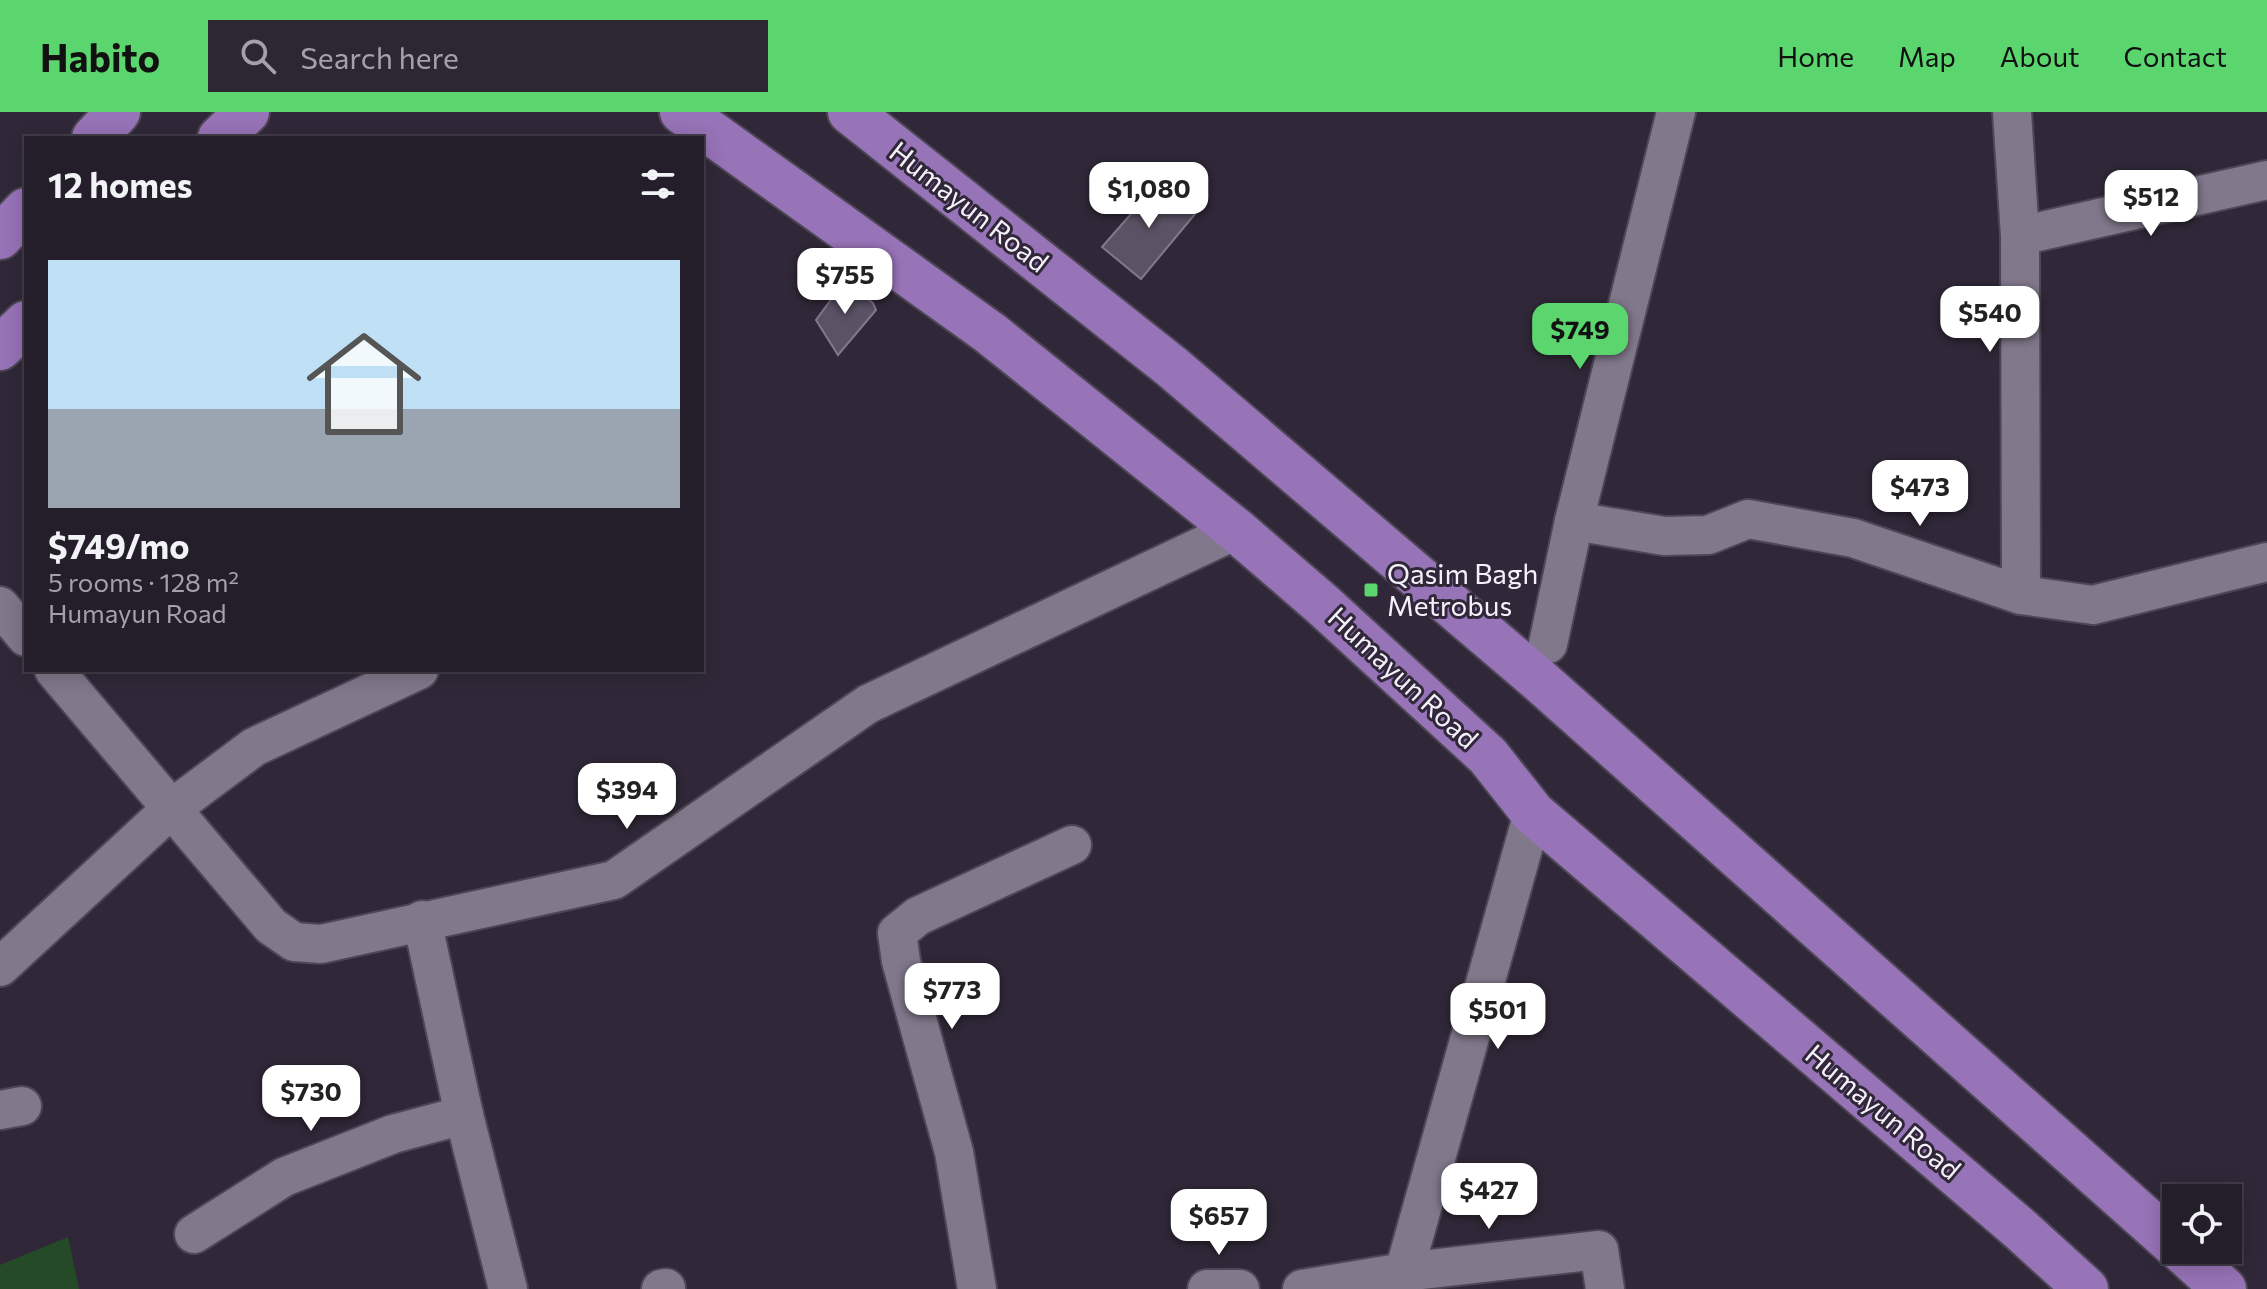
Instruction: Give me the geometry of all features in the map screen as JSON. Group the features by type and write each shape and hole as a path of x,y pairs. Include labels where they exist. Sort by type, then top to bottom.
{"main road":[{"path":"96,136 118,112"},
{"path":"222,136 247,112"},
{"name":"Humayun Road","path":"682,112 990,333 1236,530 1488,756 1533,813 2086,1289"},
{"name":"Humayun Road","path":"872,118 1172,367 1527,670 2162,1234"},
{"path":"0,237 24,212"},
{"path":"0,348 24,325"},
{"path":"2196,1264 2224,1289"}],"street":[{"path":"1548,644 1574,521 1676,112"},
{"path":"2012,112 2020,236 2021,595"},
{"path":"2020,236 2267,180"},
{"path":"1574,521 1678,536 1708,535 1748,519 1853,538 2021,595 2093,605 2267,562"},
{"path":"56,672 271,926 294,942 321,944 614,880 868,704 1236,530"},
{"path":"0,606 24,635"},
{"path":"0,967 171,809 254,747 415,672"},
{"path":"1404,1272 1533,813"},
{"path":"977,1289 954,1152 901,961 897,933 918,916 1072,845"},
{"path":"422,920 464,1115 508,1289"},
{"path":"194,1234 284,1177 393,1134 464,1115"},
{"path":"1302,1289 1404,1272 1599,1250 1605,1289"},
{"path":"1207,1289 1240,1289"}],"green space":[{"path":"68,1237 79,1289 0,1289 0,1265"}],"building":[{"path":"1160,181 1195,214 1141,279 1102,247"},
{"path":"844,282 873,303 876,310 838,355 816,320"}],"place":[{"name":"Qasim Bagh Metrobus","path":"1371,590"}]}
